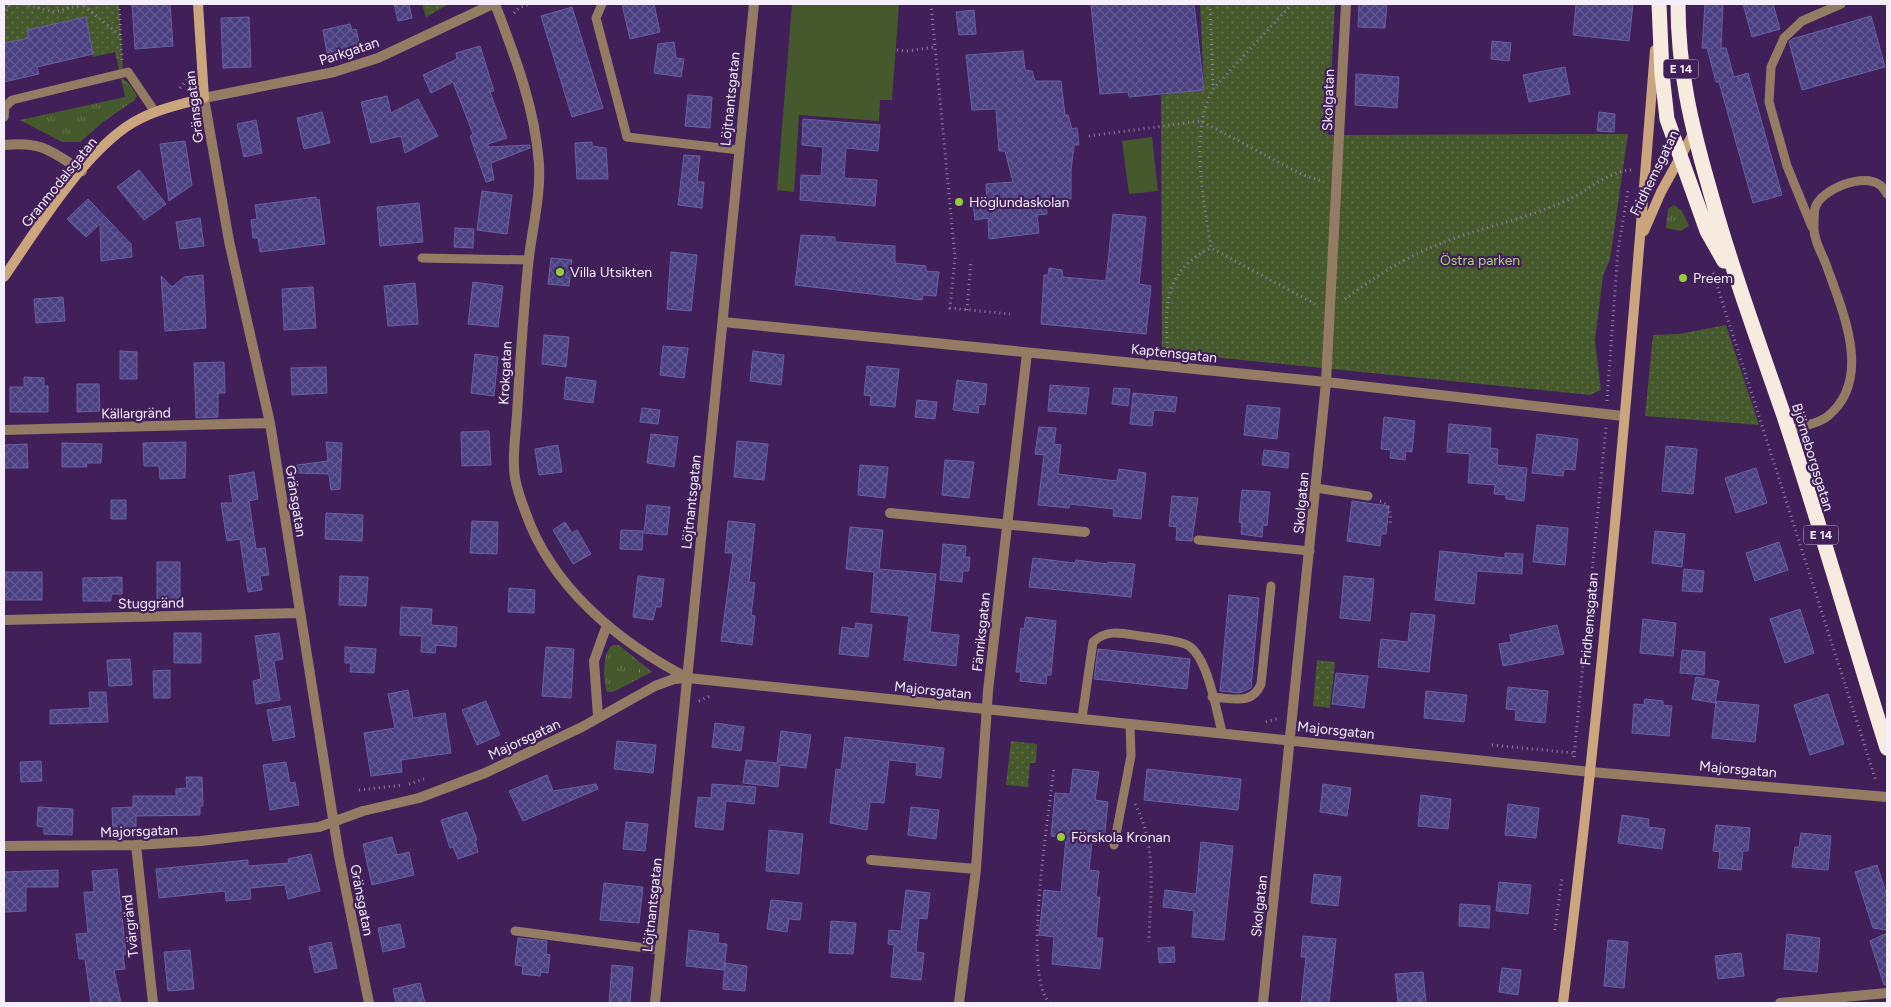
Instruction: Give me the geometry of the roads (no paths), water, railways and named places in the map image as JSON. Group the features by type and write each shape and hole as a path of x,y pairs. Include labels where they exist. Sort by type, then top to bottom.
{"highway":[{"name":"Fridhemsgatan","path":"1659,4 1662,74 1668,119"},
{"name":"Fridhemsgatan","path":"1678,4 1678,39 1693,134"},
{"name":"Björneborgsgatan","path":"1668,119 1707,232 1741,291"},
{"name":"Björneborgsgatan","path":"1693,134 1741,291 1788,430 1887,748"}],"street":[{"name":"Gränsgatan","path":"198,4 204,98 229,242 270,423 299,613 352,924 370,1003"},
{"name":"Parkgatan","path":"204,98 334,72 370,61 494,4"},
{"name":"Krokgatan","path":"494,4 516,58 531,109 539,166 521,335 514,468 532,533 548,562 572,592 607,625 657,662 688,678"},
{"name":"Löjtnantsgatan","path":"655,1003 754,4"},
{"name":"Skolgatan","path":"1264,1003 1326,382 1328,311 1346,4"},
{"name":"Fridhemsgatan","path":"1563,1003 1591,772 1641,237 1659,4"},
{"name":"Granmodalsgatan","path":"4,276 102,147 127,126 154,112 204,98"},
{"name":"Fridhemsgatan","path":"1641,237 1661,192 1693,134"},
{"path":"4,145 26,143 44,147 82,171"},
{"name":"Kaptensgatan","path":"723,322 1326,382 1623,416"},
{"name":"Fänriksgatan","path":"959,1003 976,869 987,710 1026,353"},
{"name":"Källargränd","path":"4,430 270,423"},
{"path":"890,513 1085,532"},
{"name":"Stuggränd","path":"4,620 299,613"},
{"path":"598,716 594,661 607,625"},
{"name":"Majorsgatan","path":"4,846 136,845 201,841 299,831 363,811 419,798 485,773 582,726 655,686 674,679 688,678 987,710 1290,739 1591,772 1885,797"},
{"name":"Tvärgränd","path":"136,845 153,1003"},
{"path":"872,860 976,869"},
{"path":"1780,1003 1887,993"}],"lane":[{"path":"602,4 596,18 627,137 739,150"},
{"path":"1788,430 1827,417 1842,400 1852,380 1852,354 1846,328 1813,230 1787,166 1769,102 1771,67 1784,38 1802,21 1841,4"},
{"path":"4,117 5,107 12,100 128,72 154,112"},
{"path":"1813,230 1816,207 1828,193 1845,184 1862,180 1880,184 1887,194"},
{"path":"422,258 528,260"},
{"path":"1316,488 1368,496"},
{"path":"1198,540 1310,551"},
{"path":"1212,696 1248,699 1257,694 1261,684 1271,586"},
{"path":"1082,718 1092,642 1101,635 1114,632 1188,645 1197,654 1204,669 1222,732"},
{"path":"1114,844 1131,756 1130,724"},
{"path":"515,931 661,950"}],"place":[{"name":"Höglundaskolan","path":"959,202"},
{"name":"Villa Utsikten","path":"560,272"},
{"name":"Preem","path":"1683,278"},
{"name":"Förskola Kronan","path":"1061,837"}],"park label":[{"name":"Östra parken","path":"1480,260"}]}
